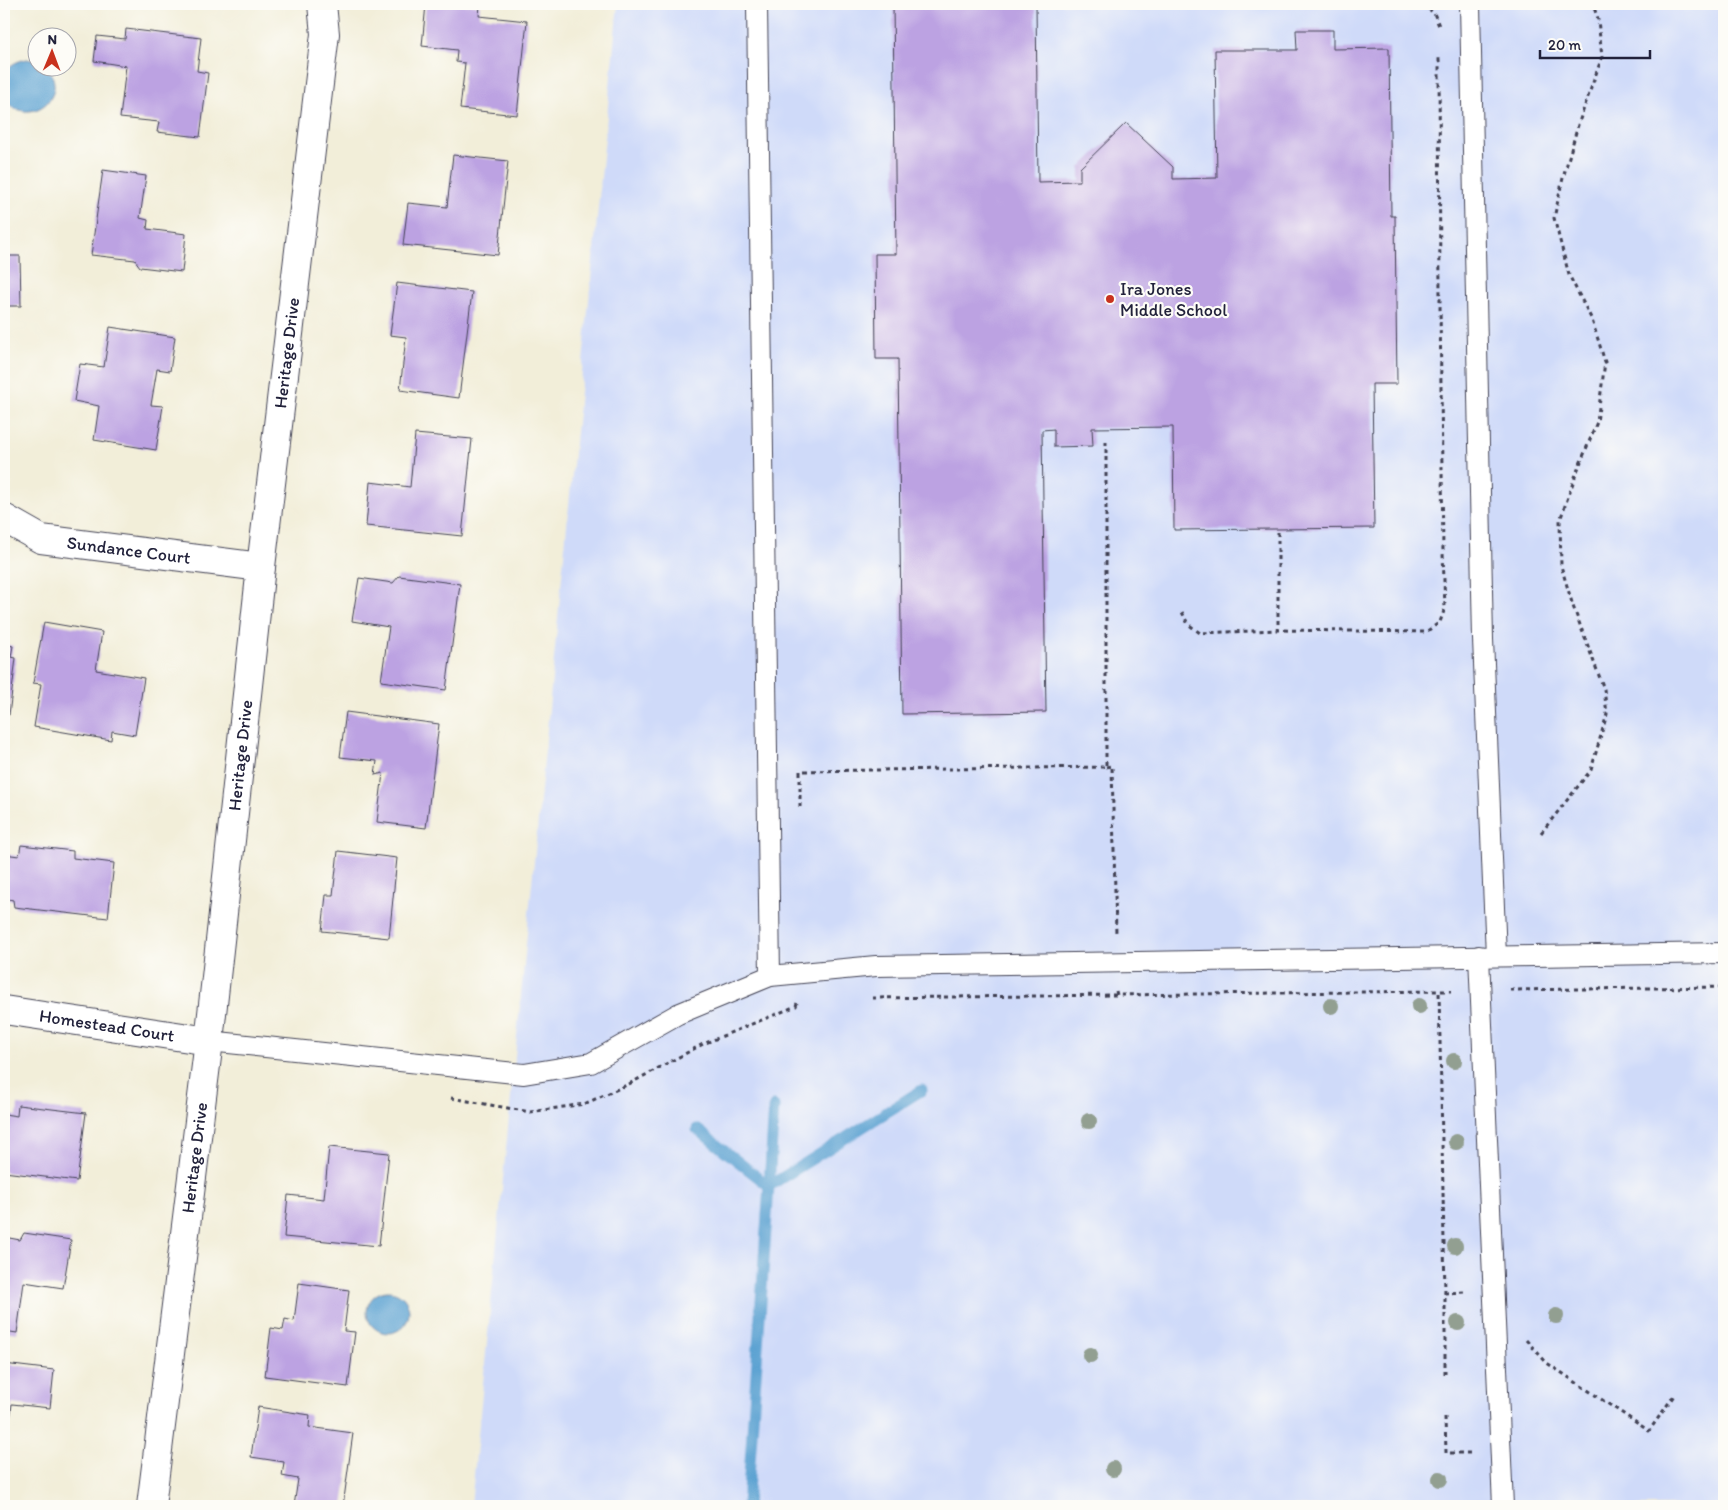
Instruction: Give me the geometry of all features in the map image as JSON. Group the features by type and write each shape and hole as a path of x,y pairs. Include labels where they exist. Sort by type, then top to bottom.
{"street":[{"name":"Heritage Drive","path":"151,1506 209,1041 260,567 325,34 322,4"},
{"name":"Sundance Court","path":"4,518 40,539 260,567"},
{"name":"Homestead Court","path":"4,1010 209,1041"}],"lane":[{"path":"757,4 770,976"},
{"path":"1470,4 1483,640 1487,956 1503,1506"},
{"path":"209,1041 524,1074 591,1063 678,1014 770,976 799,973 876,966 1724,953"}],"path":[{"path":"1125,4 1234,4"},
{"path":"1422,4 1434,13 1439,24 1439,34"},
{"path":"1541,833 1591,770 1607,714 1604,689 1572,606 1561,566 1560,520 1597,422 1605,362 1592,320 1569,275 1554,218 1562,178 1602,57 1598,20 1593,4"},
{"path":"1182,612 1188,624 1200,633 1278,630 1426,632 1440,622 1445,608 1440,305 1439,53"},
{"path":"800,810 800,771 1106,767 1106,442"},
{"path":"1278,532 1278,630"},
{"path":"796,1006 799,998 799,973"},
{"path":"868,998 1116,995"},
{"path":"446,1098 530,1112 584,1104 629,1084 703,1044 804,1004"},
{"path":"1445,1374 1445,1293 1467,1292"},
{"path":"1524,1336 1547,1363 1649,1430 1675,1394"}],"shaded area":[{"path":"618,4 1724,4 1724,1506 471,1506"}],"water":[{"path":"28,59 28,78 53,78 54,83 50,99 40,108 34,110 27,111 14,108 8,103 5,96 6,72 11,65"},
{"path":"392,1291 400,1294 406,1300 409,1312 406,1324 400,1330 384,1333 376,1330 370,1324 367,1308 370,1300 376,1294"}],"building":[{"path":"426,4 480,5 479,16 527,21 517,115 460,109 465,63 456,62 457,50 422,46"},
{"path":"893,4 1036,4 1038,182 1080,181 1080,168 1126,123 1173,167 1173,179 1217,178 1215,50 1297,50 1296,30 1333,30 1333,49 1389,48 1391,216 1395,216 1397,384 1372,384 1374,528 1174,530 1173,427 1092,428 1093,446 1054,447 1054,429 1042,430 1046,712 902,714 898,359 876,359 875,254 896,254"},
{"path":"126,29 201,38 197,71 208,73 200,137 157,132 159,122 120,118 126,66 94,61 97,36 125,39"},
{"path":"453,155 508,161 498,255 403,245 408,203 447,207"},
{"path":"103,170 146,176 140,218 148,220 147,229 186,234 182,272 140,267 135,260 91,255"},
{"path":"4,256 20,256 21,306 4,306"},
{"path":"397,283 472,292 459,398 400,390 406,337 390,335"},
{"path":"110,327 175,337 170,371 157,369 151,405 163,406 156,450 94,440 99,406 74,401 80,364 104,367"},
{"path":"415,434 472,439 462,536 366,526 370,482 410,487"},
{"path":"399,576 460,584 446,690 381,681 389,627 352,621 359,578 393,583"},
{"path":"44,622 102,632 96,670 144,678 135,735 112,731 111,740 34,727 41,684 33,683"},
{"path":"4,644 13,646 11,657 16,658 9,715 4,715"},
{"path":"346,712 439,724 426,828 377,822 383,773 375,775 377,761 340,757"},
{"path":"21,845 73,851 73,858 114,863 108,918 14,907 13,900 4,898 4,854 19,856"},
{"path":"338,851 397,858 389,938 322,931 326,895 333,895"},
{"path":"18,1105 86,1113 77,1181 4,1172 4,1114 17,1116"},
{"path":"329,1147 389,1153 379,1246 284,1237 288,1195 324,1199"},
{"path":"24,1233 71,1240 63,1288 24,1282 17,1333 4,1331 4,1237 20,1240"},
{"path":"299,1283 349,1290 344,1331 355,1332 348,1387 265,1376 271,1328 283,1330 285,1319 294,1321"},
{"path":"4,1364 54,1370 50,1408 12,1404 5,1460"},
{"path":"258,1407 310,1415 309,1427 353,1433 343,1506 294,1506 298,1479 282,1476 284,1462 251,1457"}],"waterway":[{"path":"747,1506 769,1186 922,1090"},
{"path":"769,1186 774,1106"},
{"path":"697,1129 769,1186"}],"place":[{"name":"Ira Jones Middle School","path":"1110,299"}]}
